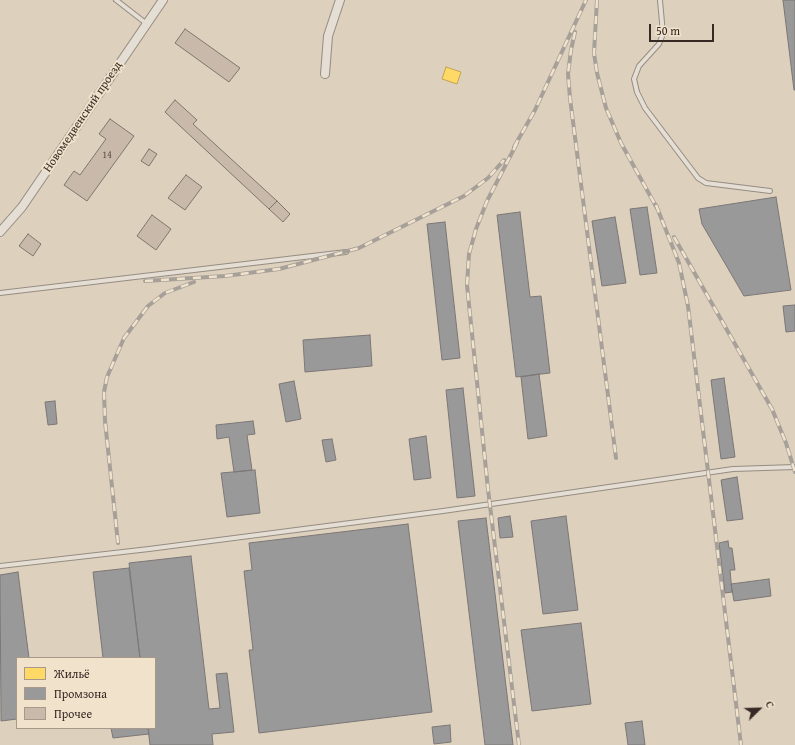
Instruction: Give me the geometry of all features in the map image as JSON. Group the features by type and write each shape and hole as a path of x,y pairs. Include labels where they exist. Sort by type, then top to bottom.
{"street":[{"name":"Новомедвенский проезд","path":"0,232 22,207 163,0"},
{"path":"325,74 328,36 340,0"}],"lane":[{"path":"116,0 147,24"},
{"path":"660,0 663,34 659,44 639,66 634,79 636,92 645,108 698,178 706,184 770,191"},
{"path":"0,293 346,252"},
{"path":"0,566 150,549 459,509 733,469 795,467"}],"building: Жильё":[{"path":"446,67 461,72 457,84 442,79"}],"building: Промзона":[{"path":"783,0 795,0 795,90 794,90"},
{"path":"776,197 791,290 744,296 702,224 699,209"},
{"path":"647,207 657,273 640,275 630,209"},
{"path":"520,212 530,297 541,296 550,373 516,377 497,215"},
{"path":"615,217 626,283 602,286 592,221"},
{"path":"445,222 460,358 442,360 427,224"},
{"path":"795,305 795,331 786,332 783,306"},
{"path":"370,335 372,366 305,372 303,340"},
{"path":"539,374 547,436 528,439 521,377"},
{"path":"724,378 735,457 721,459 711,380"},
{"path":"294,381 301,419 286,422 279,384"},
{"path":"463,388 475,496 457,498 446,390"},
{"path":"55,401 57,424 48,425 45,402"},
{"path":"253,421 255,434 247,435 252,470 234,472 229,437 217,439 216,425"},
{"path":"426,436 431,478 414,480 409,439"},
{"path":"332,439 336,460 326,462 322,440"},
{"path":"255,470 260,513 227,517 221,473"},
{"path":"737,477 743,519 727,521 721,480"},
{"path":"510,516 513,537 500,538 498,518"},
{"path":"566,516 578,610 543,614 531,521"},
{"path":"486,518 513,745 485,745 458,521"},
{"path":"408,524 432,712 259,733 249,650 253,650 244,571 252,570 249,543"},
{"path":"728,541 729,548 732,548 735,570 730,570 732,592 725,593 719,543"},
{"path":"191,556 209,709 220,708 216,674 227,673 234,732 212,734 213,745 150,745 148,729 156,729 156,657 140,657 129,563"},
{"path":"129,568 140,657 103,657 93,572"},
{"path":"18,572 29,657 16,657 16,719 1,721 0,575"},
{"path":"769,579 771,596 734,601 731,584"},
{"path":"581,623 591,704 532,711 521,630"},
{"path":"642,721 645,745 628,745 625,723"},
{"path":"450,725 451,742 434,744 432,727"},
{"path":"111,729 148,729 149,734 113,738"}],"building: Прочее":[{"path":"185,29 240,68 229,82 175,43"},
{"path":"175,100 197,120 193,124 277,201 269,209 165,112"},
{"path":"110,119 134,136 87,201 64,185 74,171 80,175 106,139 99,134"},
{"path":"149,149 157,154 149,166 141,161"},
{"path":"186,175 202,187 185,210 168,198"},
{"path":"277,201 290,214 283,222 269,209"},
{"path":"152,215 171,229 156,250 137,236"},
{"path":"28,234 41,244 33,256 19,246"}],"railway":[{"path":"514,147 535,110 586,0"},
{"path":"597,0 594,53 597,73 606,108 621,143 658,210"},
{"path":"575,32 568,74 570,98 616,458"},
{"path":"517,143 487,201 476,229 469,254 467,285 488,489 519,745"},
{"path":"145,281 225,276 279,269 359,248 464,196 488,178 504,160"},
{"path":"656,205 679,263 688,306 741,745"},
{"path":"674,237 772,409 786,443 795,472"},
{"path":"118,543 105,421 104,392 107,377 124,338 148,306 165,293 194,282"}]}
